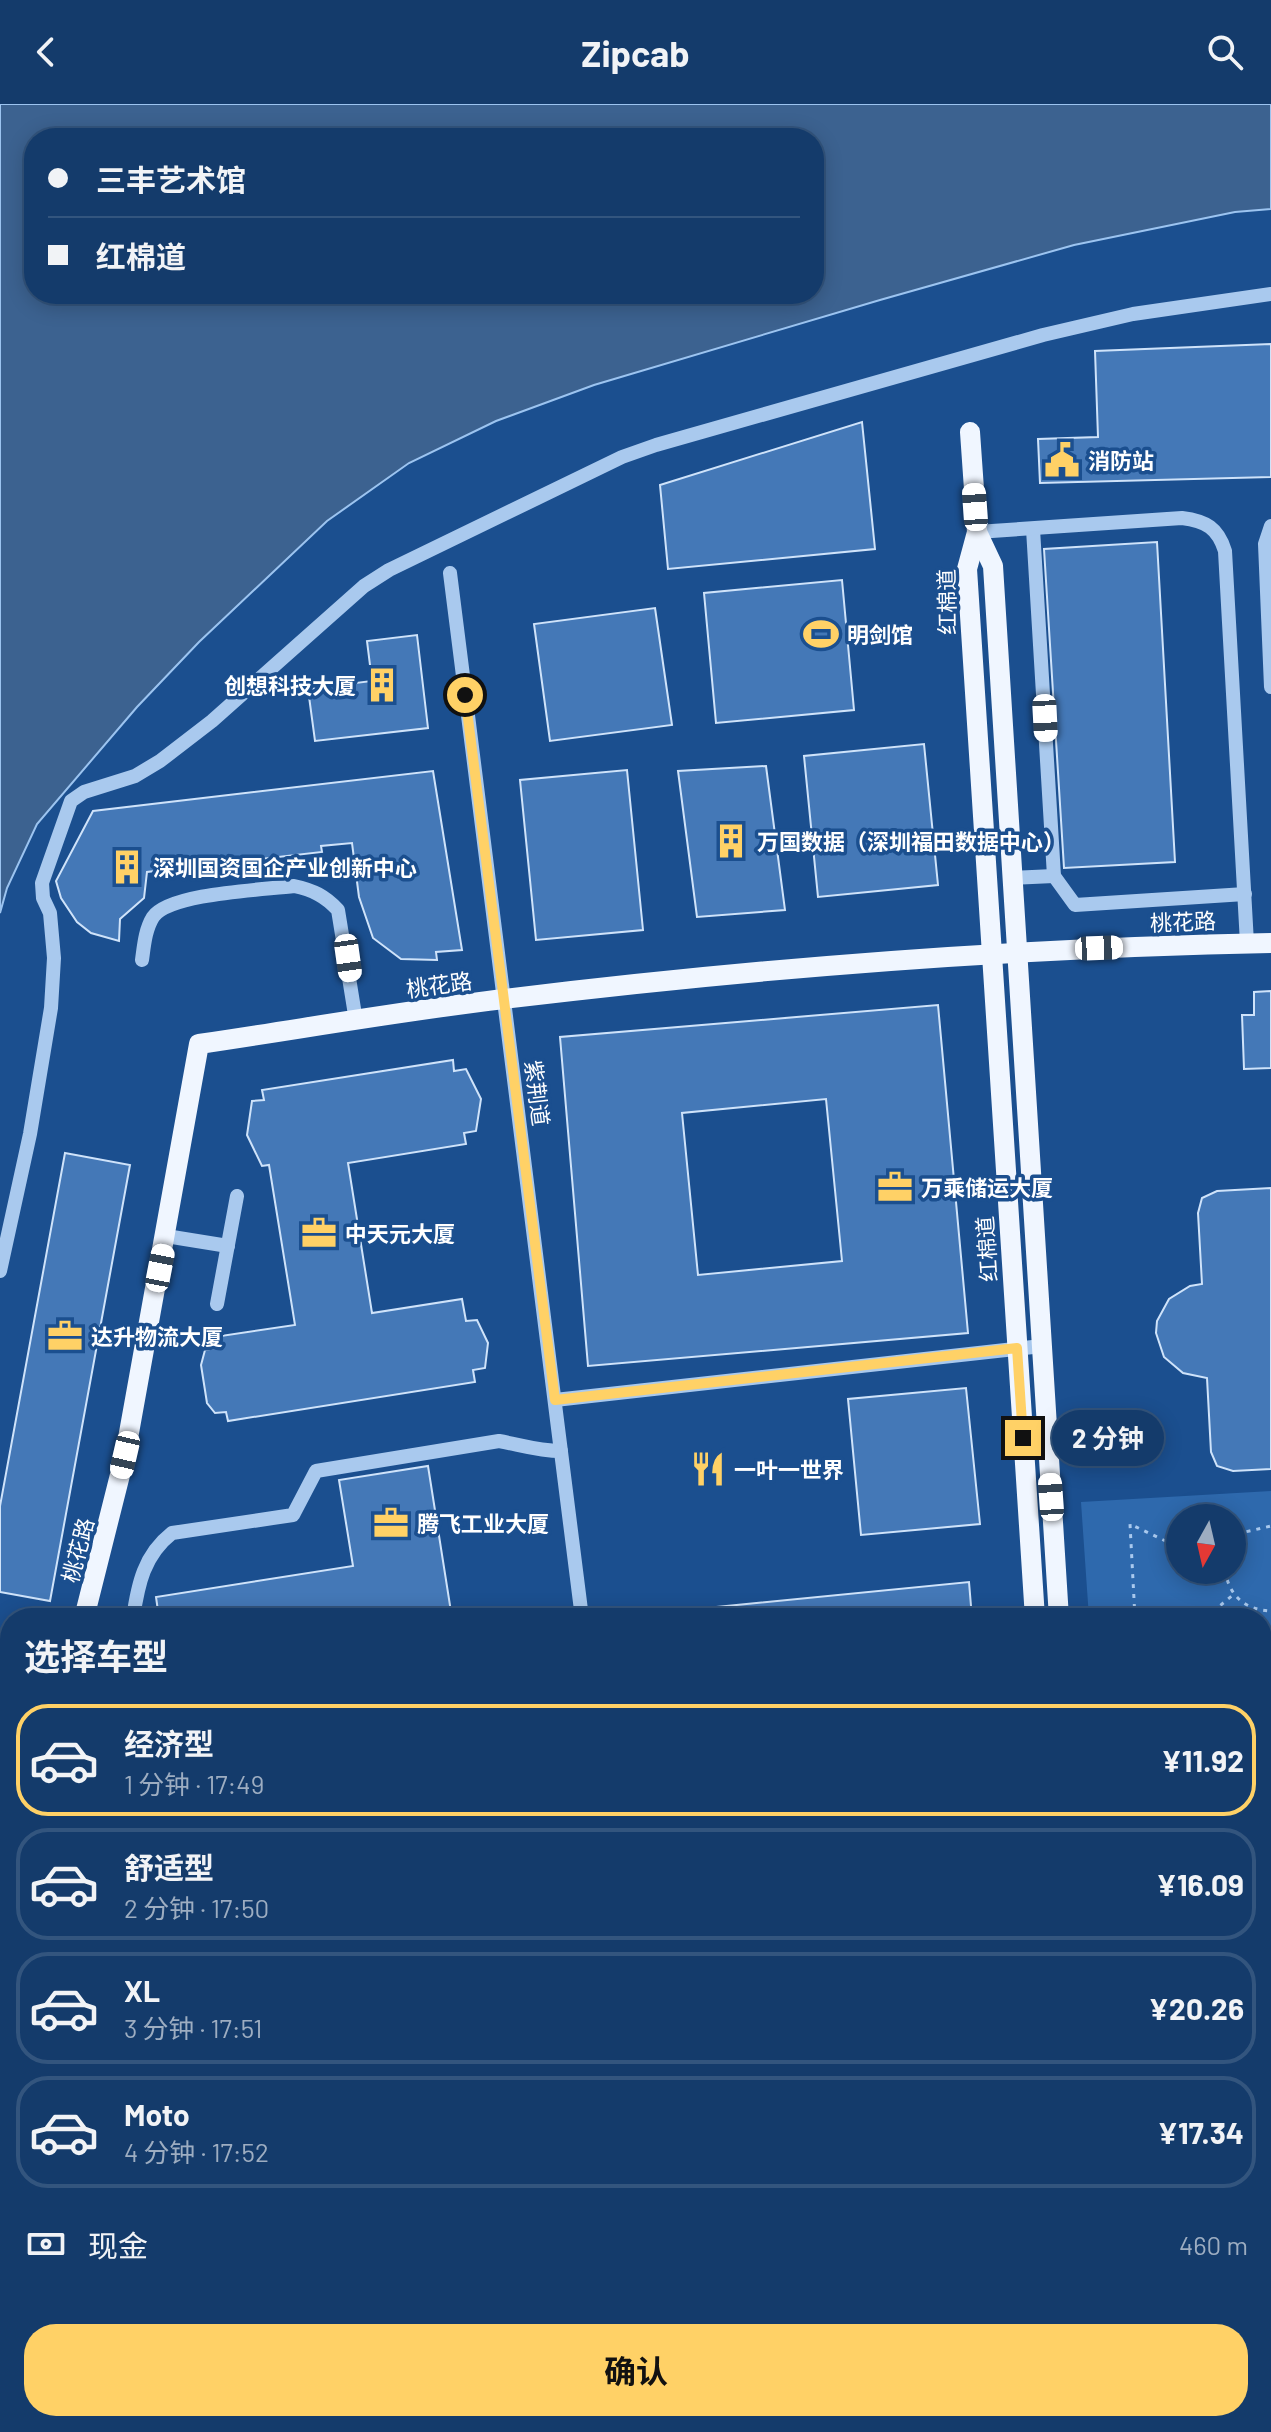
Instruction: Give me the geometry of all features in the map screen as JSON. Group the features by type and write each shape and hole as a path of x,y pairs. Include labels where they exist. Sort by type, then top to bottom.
{"main road":[{"path":"970,432 977,532"},
{"name":"红棉道","path":"977,532 993,566 1058,1608"},
{"name":"红棉道","path":"977,532 967,569 1034,1608"},
{"name":"桃花路","path":"87,1608 125,1455 199,1044 504,999 991,953 1271,943"}],"street":[{"path":"0,1271 30,1134 51,1008 54,958 50,913 43,898 42,883 71,801 84,792 135,776 160,761 212,721 364,586 389,570 622,457 1043,335 1133,314 1271,294"},
{"path":"977,532 1182,518 1199,521 1220,536 1225,551 1247,943"},
{"path":"1271,526 1265,544 1271,687"},
{"path":"1033,529 1054,876 1075,905 1245,894"},
{"name":"紫荆道","path":"450,573 581,1608"},
{"path":"1011,878 1054,876"},
{"path":"142,960 155,915 175,902 294,886 311,890 327,898 338,910 356,1021"},
{"path":"217,1304 237,1196"},
{"path":"166,1236 228,1246"},
{"path":"555,1400 1042,1346"},
{"path":"135,1608 145,1563 172,1533 293,1515 316,1471 499,1441 523,1445 534,1451 561,1451"}],"path":[{"path":"1134,1608 1130,1524 1166,1541"},
{"path":"1246,1532 1271,1526"},
{"path":"1230,1584 1234,1594 1248,1606 1257,1608"},
{"path":"1217,1608 1234,1594"}],"shaded area":[{"path":"0,104 1271,104 1271,209 1235,212 1074,245 880,300 594,385 496,421 409,463 327,521 199,642 137,707 37,824 7,888 0,913"},
{"path":"1271,1491 1271,1608 1088,1608 1081,1502"}],"building":[{"path":"1271,344 1271,477 1040,483 1038,439 1098,437 1095,351"},
{"path":"862,422 875,549 668,569 660,485"},
{"path":"1157,542 1175,862 1064,868 1044,549"},
{"path":"842,580 854,710 716,723 704,593"},
{"path":"655,608 672,725 550,741 534,624"},
{"name":"创想科技大厦","path":"417,635 428,728 315,741 308,689 372,681 367,641"},
{"path":"924,744 938,885 818,897 804,756"},
{"name":"万国数据（深圳福田数据中心）","path":"766,766 785,910 697,917 678,771"},
{"path":"627,770 643,930 536,940 520,780"},
{"name":"深圳国资国企产业创新中心","path":"433,771 462,950 436,952 437,960 401,959 373,938 359,897 352,843 321,846 322,852 147,872 144,898 120,919 119,941 91,933 77,922 61,898 56,881 93,811"},
{"path":"1271,991 1271,1068 1244,1069 1242,1015 1254,1015 1254,992"},
{"name":"万乘储运大厦","path":"938,1005 968,1333 588,1366 560,1037","holes":["826,1099 842,1261 698,1275 682,1113"]},
{"name":"中天元大厦","path":"453,1060 454,1071 466,1069 481,1099 476,1131 464,1133 466,1144 348,1163 372,1313 462,1299 466,1321 477,1320 488,1343 485,1368 473,1370 475,1382 228,1421 226,1412 215,1413 207,1403 201,1365 205,1350 216,1348 214,1337 295,1325 269,1165 262,1166 247,1135 252,1101 264,1100 262,1090"},
{"name":"达升物流大厦","path":"65,1153 130,1165 50,1601 0,1592 0,1506"},
{"path":"1271,1188 1271,1469 1233,1471 1217,1466 1211,1452 1207,1378 1183,1373 1164,1357 1156,1333 1157,1321 1169,1299 1190,1286 1202,1284 1198,1213 1202,1198 1217,1191"},
{"path":"966,1388 980,1524 861,1535 848,1399"},
{"name":"腾飞工业大厦","path":"428,1466 450,1608 158,1608 156,1597 353,1566 339,1480"},
{"path":"969,1582 971,1608 707,1608"}],"place":[{"name":"消防站","path":"1062,460"},
{"name":"明剑馆","path":"821,634"},
{"name":"创想科技大厦","path":"382,685"},
{"name":"万国数据（深圳福田数据中心）","path":"731,841"},
{"name":"深圳国资国企产业创新中心","path":"127,867"},
{"name":"万乘储运大厦","path":"895,1187"},
{"name":"中天元大厦","path":"319,1233"},
{"name":"达升物流大厦","path":"65,1336"},
{"name":"一叶一世界","path":"708,1469"},
{"name":"腾飞工业大厦","path":"391,1523"}],"route":[{"path":"465,695 555,1400 1017,1348 1023,1438"}]}
